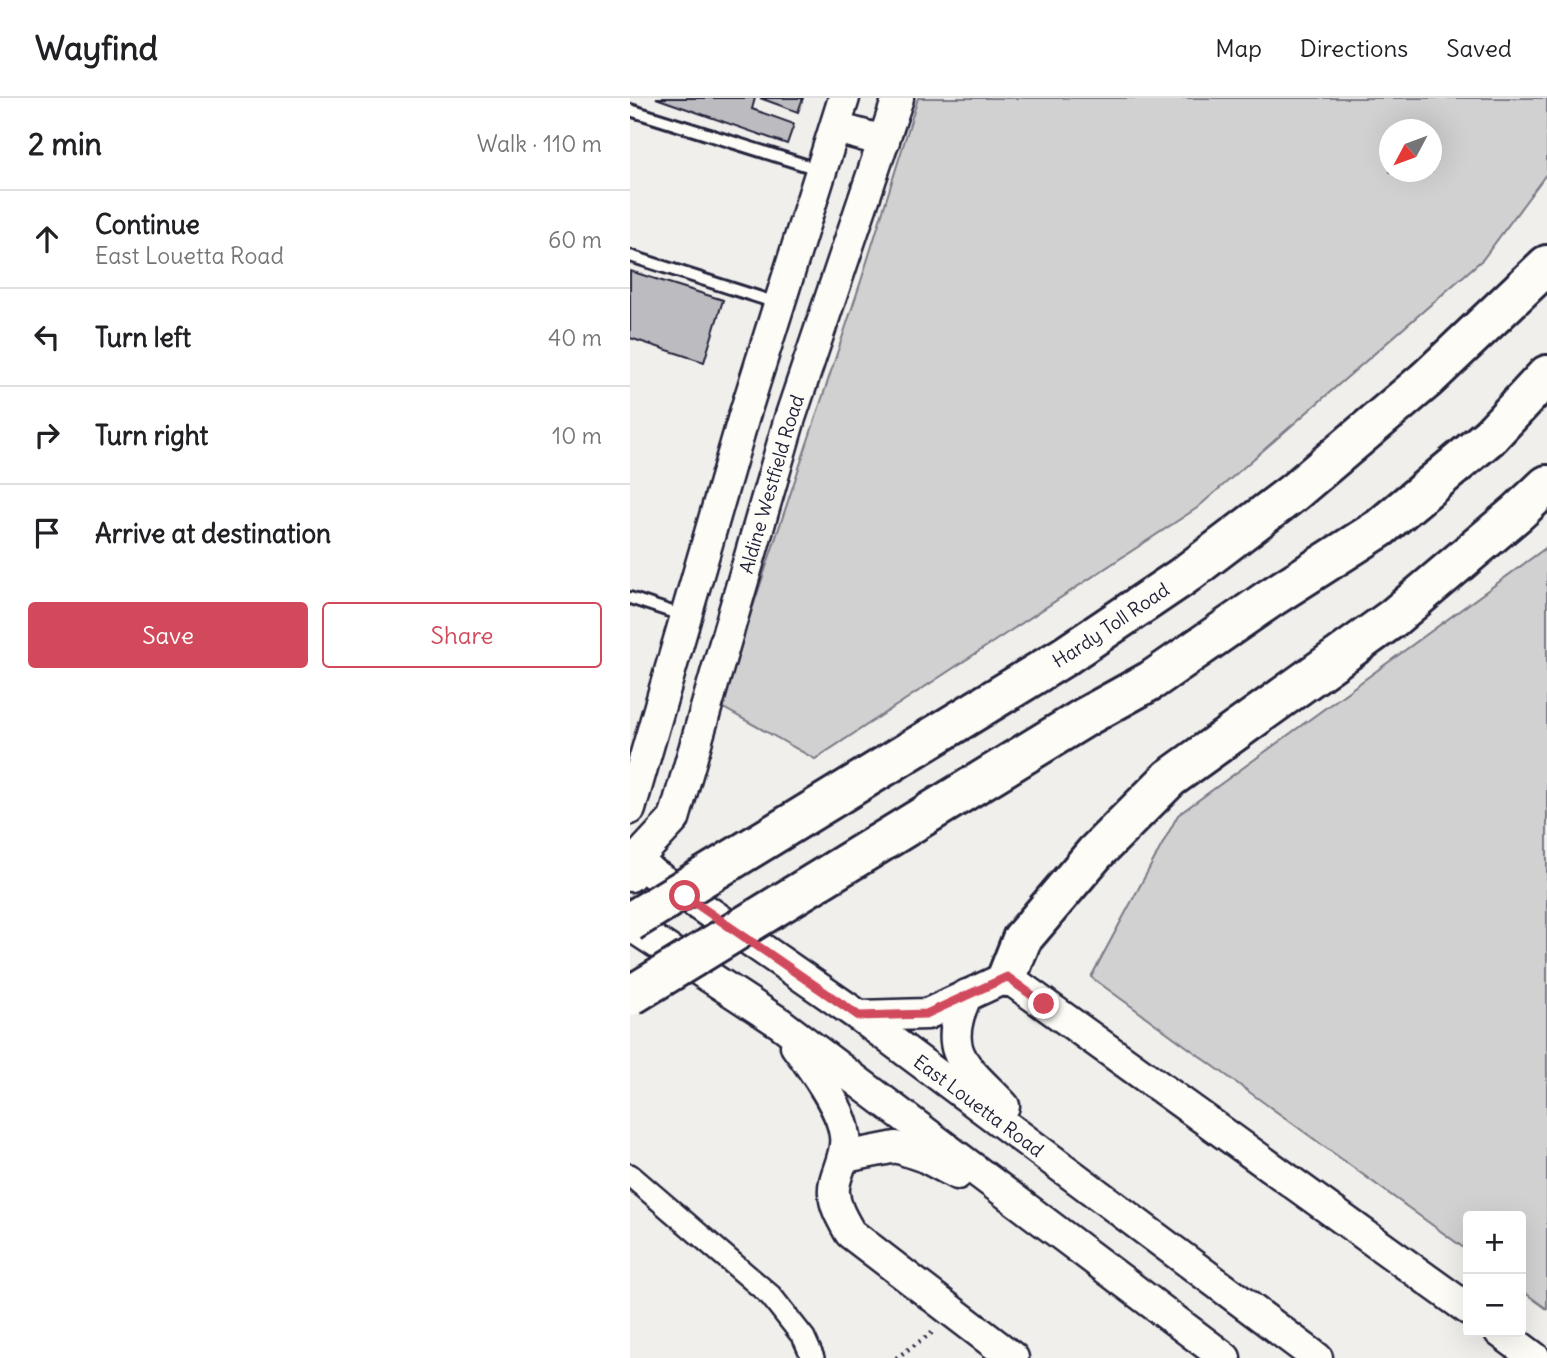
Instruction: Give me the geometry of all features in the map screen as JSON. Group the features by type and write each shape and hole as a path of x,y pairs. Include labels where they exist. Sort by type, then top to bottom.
{"highway":[{"name":"Hardy Toll Road","path":"630,923 1065,656 1171,584 1294,492 1427,379 1547,265"},
{"path":"630,996 1087,716 1152,680 1272,597 1380,528 1490,436 1547,375"},
{"path":"1007,977 1022,939 1095,853 1170,778 1393,618 1547,485"}],"main road":[{"path":"630,809 744,416 844,98"},
{"name":"Aldine Westfield Road","path":"633,868 674,819 786,433 898,98"},
{"path":"836,128 884,141"},
{"path":"744,416 786,433"},
{"path":"630,817 633,868"},
{"name":"East Louetta Road","path":"633,868 859,1016 1317,1358"},
{"path":"630,923 779,1023 1225,1358"},
{"path":"859,1016 926,1014 1007,977 1463,1305"},
{"path":"967,995 958,1014 953,1038 961,1060 1065,1168"},
{"path":"779,1023 817,1073 845,1134 845,1157 833,1191 838,1211 850,1233 1013,1358"},
{"path":"845,1157 896,1147 925,1157 1030,1212"},
{"path":"1507,1337 1535,1358"}],"street":[{"path":"630,1175 771,1296 804,1338 813,1358"}],"lane":[{"path":"630,110 822,171"},
{"path":"630,256 780,304"},
{"path":"630,598 687,617"}],"path":[{"path":"896,1358 957,1315"}],"shaded area":[{"path":"918,98 1547,98 1547,173 1483,259 1197,508 815,759 720,706 861,281"},
{"path":"1547,547 1547,1309 1526,1294 1526,1211 1463,1211 1463,1247 1091,977 1178,815"}],"building":[{"path":"656,98 755,98 752,109 794,124 787,144"},
{"path":"760,98 803,98 798,112"},
{"path":"630,271 723,300 704,362 630,338"}],"route":[{"path":"685,896 859,1016 926,1014 1007,977 1044,1004"}]}
